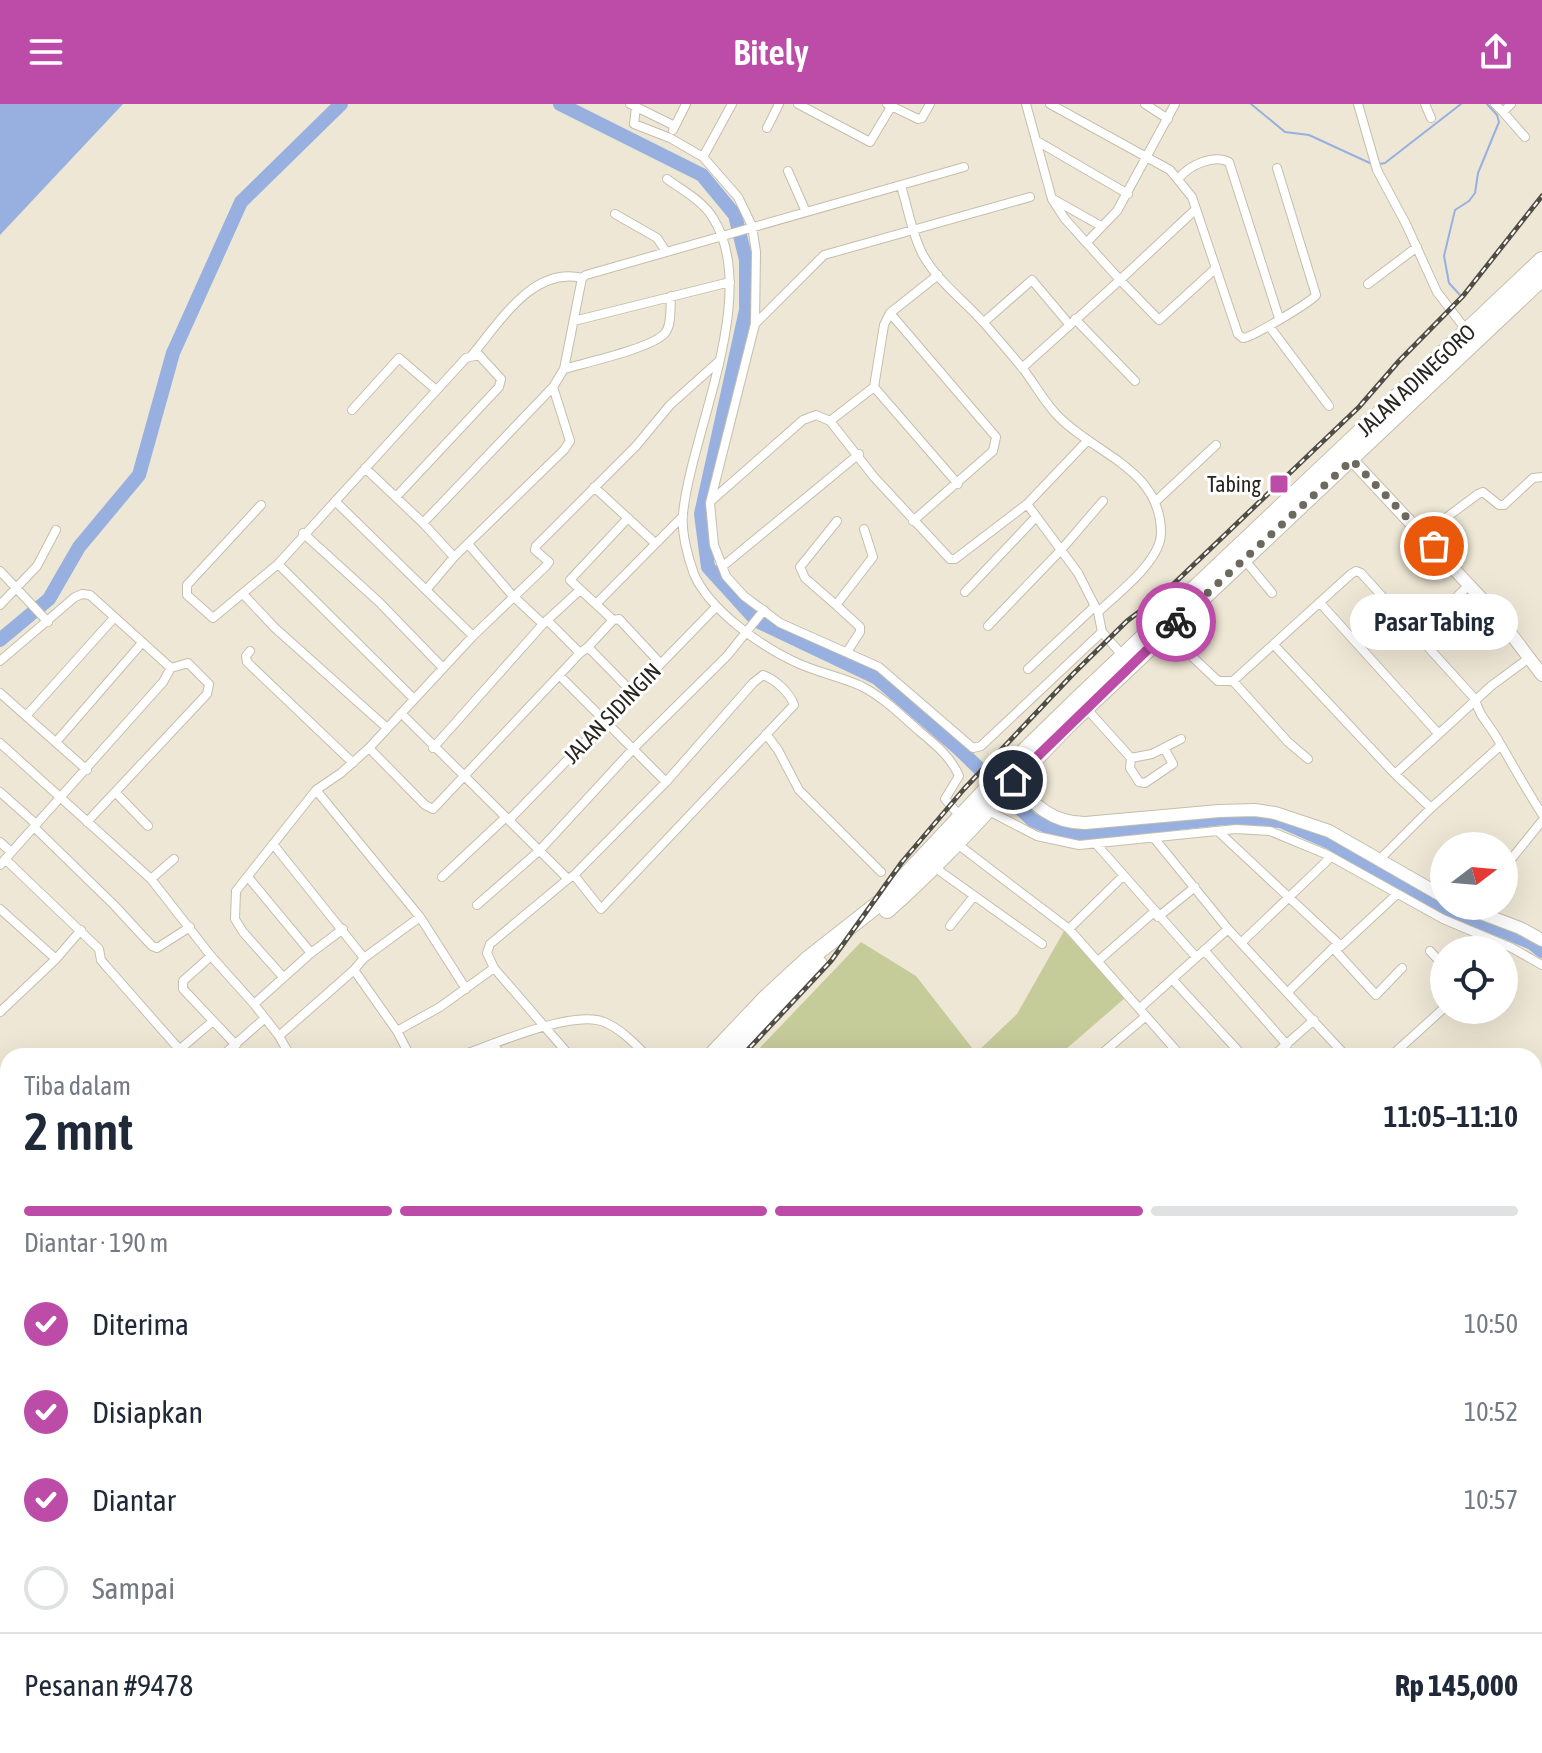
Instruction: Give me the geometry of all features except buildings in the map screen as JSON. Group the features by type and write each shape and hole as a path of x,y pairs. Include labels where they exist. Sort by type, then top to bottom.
{"highway":[{"name":"JALAN ADINEGORO","path":"985,805 1067,717 1542,260"},
{"name":"JALAN ADINEGORO","path":"1082,703 1123,656 1162,628 1243,559 1542,279"},
{"path":"736,1048 810,964 882,901 961,817 985,805"},
{"path":"719,1048 766,998 889,908 934,867 985,805"}],"street":[{"path":"670,138 686,104"},
{"path":"703,157 732,104"},
{"path":"767,128 779,104"},
{"path":"798,104 870,142 888,105 918,119 922,118 930,104"},
{"path":"1026,104 1052,199 1065,219 1159,320 1216,268"},
{"path":"1050,104 1179,178 1192,197 1238,334 1243,338 1251,338 1316,295 1277,168"},
{"path":"1145,104 1168,119"},
{"path":"1087,242 1117,211 1128,194 1175,104"},
{"path":"1358,104 1377,170 1437,292 1467,331"},
{"path":"1425,104 1431,118"},
{"path":"1495,104 1525,137"},
{"path":"1503,112 1511,104"},
{"path":"675,126 633,106 634,124 670,138 703,157 738,197 756,252 755,324 710,501 714,545 726,576 734,586 780,623 879,667 973,748 981,746 1102,632"},
{"path":"1037,141 1128,194"},
{"path":"1179,178 1193,165 1223,159 1229,162 1279,318"},
{"path":"261,505 190,581 186,590 213,618 278,564 435,389 472,355 531,289 546,279 558,275 582,278 665,250 964,167"},
{"path":"788,171 806,212"},
{"path":"667,179 701,204 724,235 730,282 725,334 683,516 695,575 716,607 791,661 863,687 881,698 942,750 959,776 945,799 961,817"},
{"path":"901,186 922,254 938,275 984,322 1054,412 1133,472 1155,502 1160,542 1146,567 1028,669"},
{"path":"755,324 824,255 1030,197"},
{"path":"1052,199 1101,226"},
{"path":"1022,368 1196,209"},
{"path":"615,214 657,238 665,250"},
{"path":"1368,284 1417,247"},
{"path":"830,421 874,387 884,325 890,313 938,275"},
{"path":"423,523 553,387 564,369 582,278"},
{"path":"984,322 1032,280 1135,381"},
{"path":"574,321 730,282"},
{"path":"564,369 659,338 667,330 671,296"},
{"path":"890,313 996,437 993,451 913,521"},
{"path":"1269,326 1329,406"},
{"path":"396,497 499,387 501,379 494,369 479,355 472,355"},
{"path":"352,410 399,358 435,389"},
{"path":"283,977 235,919 236,891 316,790 369,748 512,595 549,562 535,550 536,546 636,446 684,390 718,362"},
{"path":"427,589 454,557 570,441 553,387"},
{"path":"874,387 958,484"},
{"path":"710,501 803,420 816,415 830,421 913,521 950,559 955,559 1027,504 1088,440"},
{"path":"1155,502 1216,445"},
{"path":"723,566 859,454"},
{"path":"1352,460 1496,614 1542,675"},
{"path":"365,468 454,557"},
{"path":"1423,535 1478,494 1483,492 1499,505 1504,505 1535,477 1542,477"},
{"path":"594,487 655,543"},
{"path":"335,501 473,636"},
{"path":"988,626 1103,501"},
{"path":"1027,504 1082,580 1102,632 1123,656"},
{"path":"597,603 683,516"},
{"path":"965,592 1036,517"},
{"path":"628,518 570,580 613,620 622,621 660,663"},
{"path":"837,521 800,567 805,578 860,627 847,652"},
{"path":"836,605 873,557 864,529"},
{"path":"0,605 37,566 56,530"},
{"path":"303,533 379,602 443,668"},
{"path":"468,544 512,595 584,650 632,692"},
{"path":"1243,559 1272,593"},
{"path":"278,564 414,699"},
{"path":"0,571 48,622"},
{"path":"1162,628 1218,681 1233,681 1356,571 1475,699 1478,711 1542,814"},
{"path":"1417,635 1469,585"},
{"path":"433,748 545,622 580,590"},
{"path":"0,661 82,594 90,595 113,619 171,668"},
{"path":"243,594 275,628 387,728"},
{"path":"1321,604 1436,731 1441,732"},
{"name":"JALAN SIDINGIN","path":"442,877 508,818 716,607"},
{"path":"477,905 540,850 633,749 727,656 763,612"},
{"path":"26,716 113,619"},
{"path":"369,748 430,808 437,806 613,620"},
{"path":"56,742 141,644"},
{"path":"1274,645 1431,808"},
{"path":"250,651 247,662 353,763"},
{"path":"1395,774 1475,699 1529,658"},
{"path":"5,859 87,770 163,682 171,668 188,663 207,680 209,689 87,822"},
{"path":"401,713 433,748 571,877 601,909 794,702 771,678 763,675 666,782 571,877 490,944 487,953 494,968 563,1048"},
{"path":"560,676 666,782"},
{"path":"1233,681 1288,742 1308,759"},
{"path":"0,693 87,770"},
{"path":"1082,703 1131,758 1131,772 1139,782 1145,783 1173,764 1164,748"},
{"path":"766,734 799,790 881,872"},
{"path":"1131,758 1152,754 1181,739"},
{"path":"0,743 151,879 211,956 254,1004 279,1036 284,1048"},
{"path":"1378,861 1501,745"},
{"path":"1010,777 1039,808 1070,822 1255,810 1329,831 1430,889"},
{"path":"316,790 420,917 466,989"},
{"path":"0,792 152,946 157,948 190,927"},
{"path":"115,792 148,826"},
{"path":"985,805 1037,836 1054,841 1097,845 1262,829 1331,857 1443,919 1483,936"},
{"path":"1518,851 1542,821"},
{"path":"1220,833 1290,898 1337,947 1376,995 1402,968"},
{"path":"1154,838 1228,929 1339,1048"},
{"path":"0,842 5,859 99,949 101,960 171,1048"},
{"path":"956,843 1069,929 1174,1048"},
{"path":"273,844 364,958"},
{"path":"1097,845 1196,957"},
{"path":"1241,943 1331,857"},
{"path":"151,879 174,859"},
{"path":"934,867 1042,944"},
{"path":"1069,929 1123,876"},
{"path":"248,877 311,953"},
{"path":"1098,961 1195,887"},
{"path":"1288,992 1397,894"},
{"path":"950,926 974,896"},
{"path":"0,909 56,959"},
{"path":"279,1036 364,958 420,917"},
{"path":"1500,920 1542,940"},
{"path":"254,1004 343,929"},
{"path":"1107,1048 1172,979 1228,929"},
{"path":"0,1012 18,998 81,930"},
{"path":"1204,950 1287,1045"},
{"path":"1518,951 1542,965"},
{"path":"211,956 182,985 236,1045"},
{"path":"397,1031 494,968"},
{"path":"354,970 406,1048"},
{"path":"1172,979 1236,1048"},
{"path":"232,1048 265,1018"},
{"path":"484,1048 544,1026 601,1020 622,1032 639,1048"},
{"path":"1283,1048 1314,1020"},
{"path":"181,1048 213,1021"},
{"path":"1400,1048 1430,1021"},
{"path":"493,1045 496,1048"}],"green space":[{"path":"1064,931 1125,998 1067,1048 981,1048 1017,1014"},
{"path":"861,942 916,976 972,1048 760,1048"}],"water":[{"path":"0,104 123,104 0,235"}],"waterway":[{"path":"0,640 49,599 79,547 139,475 173,353 241,202 341,104"},
{"path":"560,104 702,175 735,215 746,260 746,310 701,514 708,567 757,621 877,678 959,749 1032,820 1063,833 1080,834 1224,818 1281,821 1329,842 1436,904 1532,943 1542,951"},
{"path":"1251,104 1285,132 1309,135 1372,164"},
{"path":"1379,164 1385,163 1461,104"},
{"path":"1460,295 1449,283 1444,256 1455,210 1475,193 1478,173 1499,122 1487,104"}],"railway":[{"path":"749,1048 831,961 902,862 964,789 1127,621 1164,593 1359,407 1463,296 1542,196"}],"way so far":[{"path":"1176,622 1352,460 1434,546"}],"place":[{"name":"Tabing","path":"1279,484"},
{"name":"Pasar Tabing","path":"1434,546"}],"route":[{"path":"1013,780 1176,622"}]}
